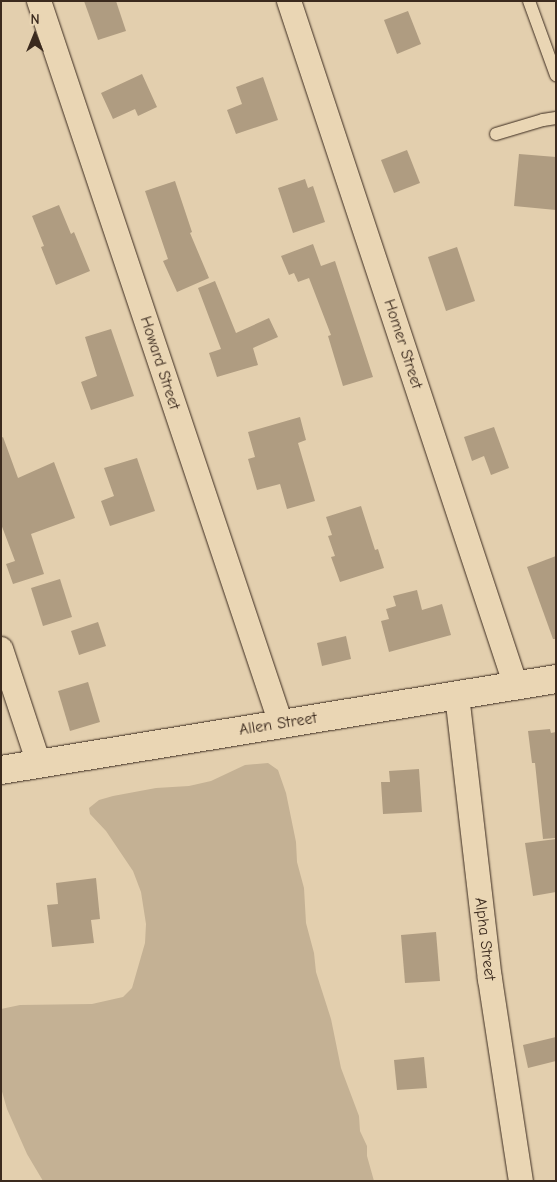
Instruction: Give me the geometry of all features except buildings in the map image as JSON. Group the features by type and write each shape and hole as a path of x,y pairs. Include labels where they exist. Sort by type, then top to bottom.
{"street":[{"name":"Howard Street","path":"39,1 280,724"},
{"name":"Homer Street","path":"289,1 516,686"},
{"path":"1,648 40,764"},
{"name":"Allen Street","path":"1,770 556,679"},
{"name":"Alpha Street","path":"457,695 490,979 521,1181"}],"lane":[{"path":"529,1 556,75"},
{"path":"496,134 556,118"}],"shaded area":[{"path":"268,763 278,770 286,793 296,842 297,862 304,888 306,923 314,953 316,972 331,1019 341,1068 359,1116 360,1131 367,1146 367,1156 374,1181 43,1181 27,1154 7,1109 1,1088 1,1009 20,1005 92,1004 123,997 132,988 145,943 146,924 141,892 133,871 106,831 90,814 89,808 99,800 113,796 156,788 189,786 211,781 245,765"}]}
